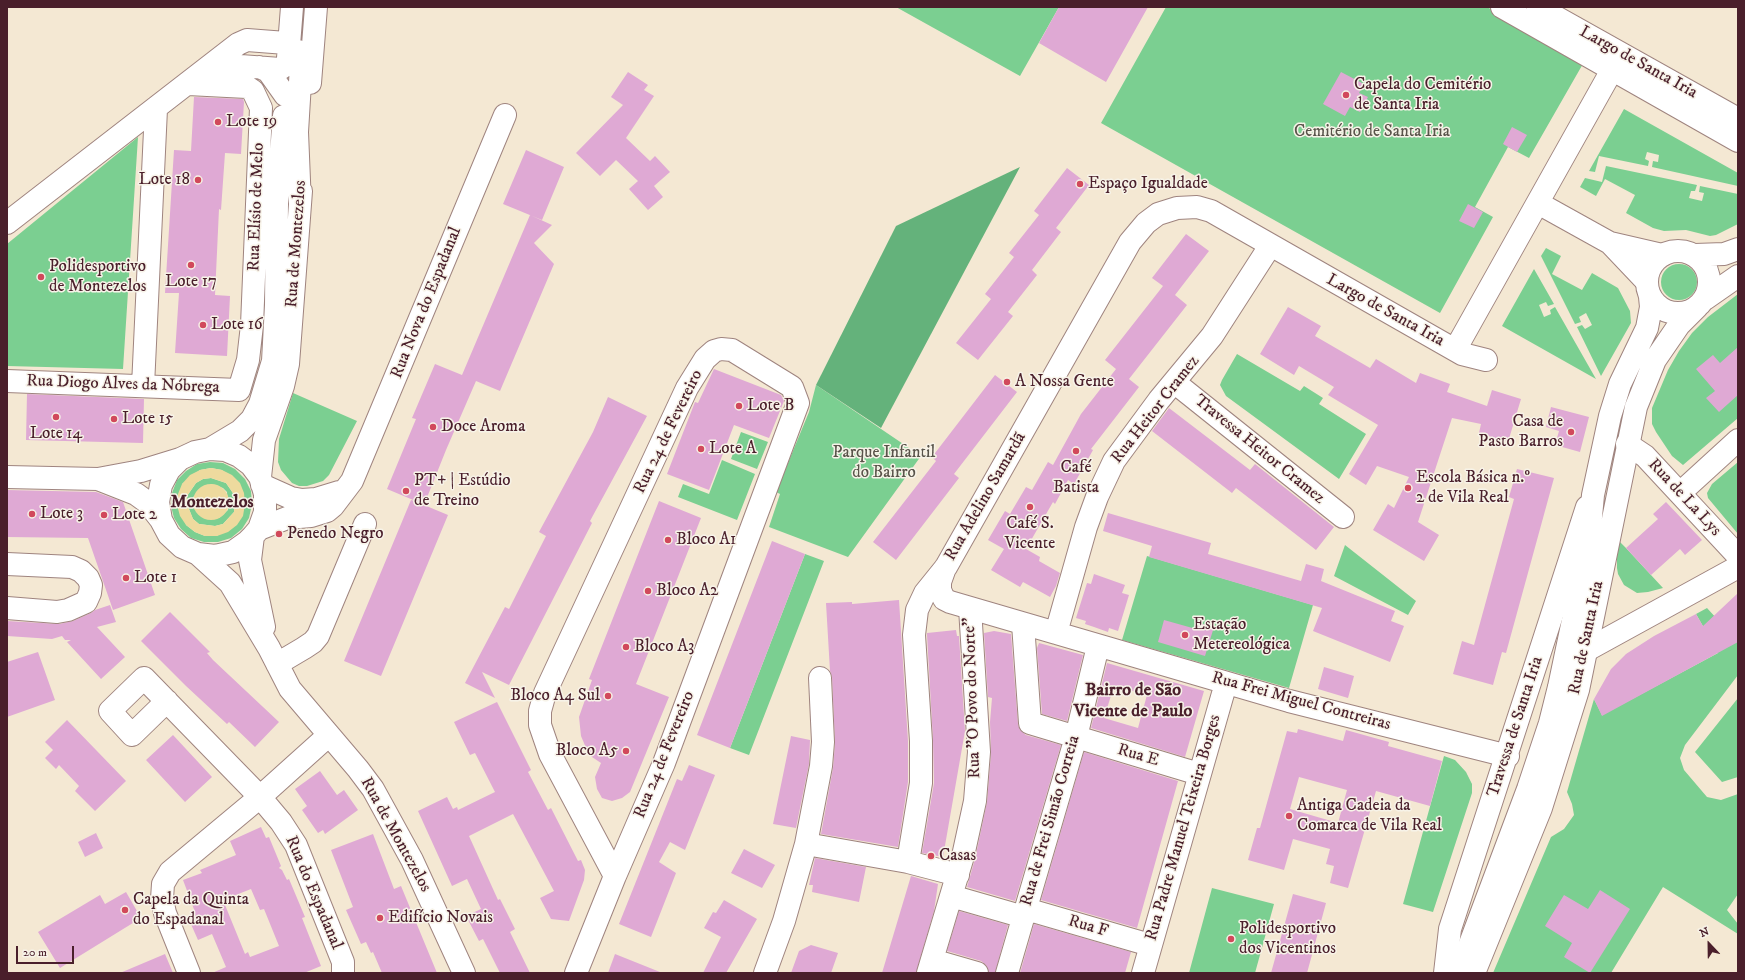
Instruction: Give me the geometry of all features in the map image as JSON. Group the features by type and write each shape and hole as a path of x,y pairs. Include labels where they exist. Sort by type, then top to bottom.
{"street":[{"name":"Rua de Montezelos","path":"261,481 264,440 283,386 288,364 316,7"},
{"name":"Largo de Santa Iria","path":"1502,7 1738,141"},
{"name":"Largo de Santa Iria","path":"1538,7 1738,119"},
{"name":"Rua de Montezelos","path":"210,449 240,431 252,419 262,398 273,361 276,305 277,203 285,95 297,9"},
{"path":"262,41 270,39 278,32 297,9"},
{"path":"7,222 243,41 283,42 301,68 297,132 300,205"},
{"path":"214,64 280,69 291,55"},
{"path":"259,67 268,71 285,95"},
{"name":"Largo de Santa Iria","path":"1211,211 1270,246 1455,350 1612,70"},
{"name":"Rua Elísio de Melo","path":"188,84 247,87 253,91 262,108 252,325 248,360 239,390"},
{"path":"143,386 156,108"},
{"name":"Rua Nova do Espadanal","path":"256,532 287,518 311,516 323,513 333,506 357,472 505,115"},
{"path":"1538,203 1610,243 1662,255"},
{"name":"Rua Adelino Samardã","path":"908,862 921,783 921,740 914,626 917,610 925,593 946,567 1133,238 1152,218 1170,209 1191,207 1211,211"},
{"path":"1610,243 1649,290 1657,306 1666,311 1677,313 1688,312 1701,303 1709,290 1710,280 1702,261 1685,251 1675,250 1662,255 1651,266 1649,290"},
{"name":"Rua Heitor Cramez","path":"1056,633 1093,508 1114,461 1133,434 1212,336 1270,246"},
{"path":"1694,255 1724,254 1738,249"},
{"name":"Rua de Santa Iria","path":"1474,973 1547,791 1578,690 1627,444 1636,407 1652,366 1671,336 1701,303 1738,276"},
{"name":"Rua de Santa Iria","path":"1458,973 1528,789 1550,723 1588,549 1595,483 1616,395 1647,328 1651,307 1649,290"},
{"name":"Rua 24 de Fevereiro","path":"576,973 615,876 664,764 798,403 792,387 732,350 721,349 709,355 696,371 545,693 540,711 540,725 550,754 615,876"},
{"path":"1455,350 1467,356 1486,360"},
{"name":"Rua Diogo Alves da Nóbrega","path":"7,382 239,390"},
{"name":"Travessa Heitor Cramez","path":"1174,382 1343,517"},
{"path":"1680,493 1738,440"},
{"name":"Rua de La Lys","path":"1627,444 1645,456 1738,556"},
{"path":"7,477 98,479 141,471 180,459 195,452 210,449 225,450 239,456 251,465 261,481 265,494 265,512 256,532 250,556 251,571 273,656"},
{"path":"161,520 158,502 161,485 169,470 180,459"},
{"path":"98,479 136,494 147,502 161,520 169,535 182,547 198,554 215,556 233,552 247,542 256,532"},
{"path":"261,481 292,498 302,500 316,499 346,489"},
{"name":"Travessa de Santa Iria","path":"1445,973 1450,929 1508,756 1595,483"},
{"path":"273,656 309,645 318,636 365,524"},
{"path":"198,554 230,583 273,656"},
{"path":"7,564 72,567 81,571 88,578 91,585 90,593 86,602 68,610 57,612 7,608"},
{"name":"Rua Frei Miguel Contreiras","path":"946,567 940,582 941,594 948,601 1289,701 1508,756"},
{"path":"1585,651 1738,567"},
{"name":"Rua \"O Povo do Norte\"","path":"930,966 958,875 975,801 979,752 970,608"},
{"name":"Rua E","path":"1023,624 1030,723 1200,774"},
{"name":"Rua de Frei Simão Correia","path":"1007,973 1076,738 1098,646"},
{"name":"Rua de Montezelos","path":"273,656 290,689 364,776 379,800 412,860 464,973"},
{"path":"765,973 784,921 806,844 822,754 823,742 820,678"},
{"name":"Rua Padre Manuel Teixeira Borges","path":"1142,973 1226,683"},
{"name":"Rua do Espadanal","path":"166,702 260,797 285,827 296,845 343,962 343,973"},
{"path":"189,973 165,913 162,899 163,884 170,872 180,861 260,797 329,735"},
{"path":"806,844 908,862 958,875"},
{"name":"Rua F","path":"951,896 1150,945"},
{"path":"930,966 977,973"}],"green space":[{"path":"896,7 1059,7 1020,76"},
{"name":"Cemitério de Santa Iria","path":"1166,7 1487,7 1584,62 1529,158 1508,147 1475,207 1493,217 1440,313 1101,123"},
{"path":"1624,109 1738,173 1738,186 1652,167 1653,161 1658,162 1659,155 1647,152 1645,159 1649,161 1648,166 1599,156 1595,172 1589,171"},
{"path":"138,137 123,369 7,366 7,244"},
{"path":"1606,166 1697,185 1695,191 1691,191 1689,198 1702,201 1704,193 1699,192 1700,186 1738,194 1738,224 1716,235 1710,236 1686,230 1664,231 1653,228 1626,213 1635,195 1605,179 1596,196 1580,187 1585,178 1602,182"},
{"path":"1020,167 881,428 816,385 896,226"},
{"path":"1546,248 1561,256 1552,274 1582,290 1592,273 1618,288 1630,311 1631,323 1601,376 1577,327 1582,325 1585,329 1592,325 1586,313 1579,317 1581,322 1575,324 1541,256"},
{"path":"1679,264 1689,267 1694,272 1697,282 1694,292 1689,297 1679,300 1669,297 1664,292 1661,282 1664,272 1669,267"},
{"path":"1534,269 1554,304 1548,306 1546,302 1539,305 1544,317 1551,314 1550,310 1555,307 1596,379 1502,326"},
{"path":"1738,294 1738,418 1683,465 1672,456 1656,432 1652,424 1652,408 1668,370 1692,333 1708,317"},
{"path":"1237,354 1300,391 1304,386 1323,398 1319,404 1366,434 1339,479 1226,396 1220,385"},
{"name":"Parque Infantil do Bairro","path":"816,385 921,456 848,557 769,527 780,494 776,492 809,412"},
{"path":"293,393 357,421 329,475 323,481 307,486 299,486 292,483 281,470 278,462 279,439"},
{"path":"741,432 768,442 757,469 731,459"},
{"path":"722,460 755,474 737,520 678,497 683,484 709,494"},
{"path":"210,462 223,463 235,469 245,479 251,491 252,504 249,518 242,529 231,538 218,542 204,542 191,538 181,529 174,518 171,506 172,493 177,480 186,471 197,464","holes":["211,468 222,470 245,504 217,536 205,536 195,532 186,525 182,484 200,470"]},
{"path":"1738,462 1738,534 1708,498 1707,493 1712,484"},
{"path":"211,478 226,483 235,496 234,512 223,524 215,526 199,524 193,519 187,504 187,496 196,483 203,479","holes":["211,484 223,488 227,492 228,510 219,518 194,509 192,503 193,497"]},
{"path":"1620,542 1663,588 1637,593 1624,585 1618,574 1617,568 1617,554"},
{"path":"1345,545 1416,601 1408,615 1334,576"},
{"path":"805,554 824,561 749,755 730,748"},
{"path":"1147,556 1313,605 1289,688 1122,640"},
{"path":"1707,608 1738,642 1738,675 1685,745 1680,758 1684,770 1707,797 1721,800 1738,794 1738,894 1727,910 1738,924 1738,934 1663,887 1611,973 1493,973 1551,837 1564,829 1574,815 1572,804 1567,792 1594,699 1602,715 1718,653 1696,614"},
{"path":"1738,698 1738,777 1722,782 1695,752"},
{"path":"1444,756 1455,760 1466,772 1472,784 1472,793 1433,912 1403,904"},
{"name":"Polidesportivo dos Vicentinos","path":"1212,888 1274,904 1255,973 1189,973"}],"sand":[{"path":"211,468 222,470 232,475 240,483 244,493 245,504 243,516 237,525 228,532 217,536 205,536 195,532 186,525 180,516 177,505 178,494 182,484 190,475 200,470","holes":["211,478 226,483 235,496 234,512 223,524 215,526 199,524 193,519 187,504 187,496 196,483 203,479"]},
{"path":"215,484 224,489 228,495 228,509 224,515 215,520 207,520 198,515 194,509 193,498 198,489 204,485"}],"building":[{"path":"1059,7 1148,7 1106,82 1039,43"},
{"path":"628,72 648,85 644,90 654,96 626,138 650,161 655,156 670,172 654,186 663,197 648,210 629,189 638,181 616,160 600,176 576,153 623,105 611,97"},
{"name":"Capela do Cemitério de Santa Iria","path":"1341,72 1364,84 1359,93 1368,97 1360,112 1350,107 1345,116 1323,104"},
{"path":"194,97 243,99 244,102 241,154 225,153 221,210 219,209 215,295 230,296 227,356 175,353 179,293 165,293 174,150 191,151"},
{"path":"1512,127 1527,135 1517,152 1503,144"},
{"path":"526,150 564,167 542,220 503,204"},
{"path":"1067,168 1089,185 1056,228 1061,232 1032,270 1037,275 1008,312 1013,316 978,360 956,343 991,299 985,294 1014,257 1009,253 1039,215 1034,211"},
{"path":"1468,204 1483,212 1474,228 1459,221"},
{"path":"530,215 552,225 534,243 554,264 500,391 476,381 446,450 424,505 448,515 381,676 344,661 411,500 418,502 387,489 416,419 412,418 435,364 462,375"},
{"path":"1186,234 1209,251 1175,295 1187,305 1129,379 1139,387 1091,449 1093,450 1074,484 1068,480 1055,504 1053,502 1026,549 1040,557 1039,561 1060,573 1056,586 1050,597 1023,582 1020,587 991,570 1004,549 988,540 1005,511 1010,514 1026,487 1032,490 1048,462 1053,465 1081,414 1116,369 1105,360 1163,286 1152,278"},
{"path":"1288,307 1321,326 1315,336 1370,368 1376,359 1416,383 1420,373 1450,384 1447,392 1487,406 1492,390 1521,399 1508,442 1479,433 1481,424 1452,418 1418,522 1439,535 1424,561 1373,530 1388,504 1394,508 1409,477 1377,466 1366,485 1349,474 1378,425 1328,395 1334,387 1299,366 1294,375 1260,354"},
{"path":"1738,347 1738,395 1719,412 1706,398 1715,391 1696,369 1713,355 1720,363"},
{"path":"714,369 781,395 784,401 769,438 734,425 709,490 667,474 695,402 698,403"},
{"path":"995,375 1017,392 954,474 959,478 896,560 873,542 936,461 932,457"},
{"path":"27,394 144,399 143,443 26,440"},
{"path":"608,397 647,416 590,521 592,523 509,685 482,672 495,698 465,683 505,607 509,609 546,536 539,532 593,432"},
{"path":"1551,407 1589,417 1580,452 1555,445 1559,431 1546,427"},
{"path":"1169,408 1250,470 1255,464 1334,527 1316,550 1236,488 1232,493 1152,431"},
{"path":"1517,469 1554,478 1506,653 1502,652 1493,685 1453,674 1462,641 1474,645 1514,499 1509,497"},
{"path":"7,490 96,492 123,502 155,595 113,610 88,538 7,537"},
{"path":"659,501 701,518 636,684 669,697 630,792 622,798 612,801 602,798 597,789 595,777 601,763 589,755 581,736 579,717 592,680 589,679"},
{"path":"1666,502 1702,540 1685,555 1680,549 1651,575 1626,548 1658,519 1653,514"},
{"path":"1108,513 1211,543 1208,554 1301,581 1306,564 1324,569 1321,581 1395,611 1391,621 1404,626 1390,662 1313,631 1322,608 1149,557 1152,546 1103,531"},
{"path":"772,541 805,554 730,748 697,735"},
{"path":"1094,574 1125,585 1122,593 1129,595 1118,631 1109,628 1108,632 1085,624 1086,621 1076,618 1087,583 1091,584"},
{"path":"1738,593 1738,642 1602,716 1594,699 1611,669 1626,654 1654,636 1696,614 1703,626"},
{"path":"899,600 908,741 908,782 898,847 821,834 833,768 835,743 832,677 830,671 826,603 852,602 852,604"},
{"path":"110,605 116,622 97,627 125,657 101,679 67,642 71,640 65,640 62,636 52,639 7,636 7,621 59,624 73,621 95,610"},
{"path":"170,612 210,652 207,653 213,660 279,722 255,747 229,722 227,724 186,686 141,641"},
{"name":"Estação Metereológica","path":"1164,620 1196,629 1198,623 1214,627 1205,656 1158,642"},
{"path":"956,630 957,636 959,636 965,731 943,857 922,853 934,783 927,633"},
{"path":"994,631 1011,634 1018,724 1020,730 1026,735 1061,745 1015,901 967,887 975,859 987,802 991,753 990,722 992,698 988,697 984,633"},
{"path":"1039,643 1083,655 1067,721 1042,714 1037,648"},
{"path":"38,652 55,700 7,717 7,662"},
{"path":"1107,663 1204,691 1185,757 1091,728","holes":["1114,686 1147,695 1138,728 1104,718"]},
{"path":"1324,667 1354,676 1348,698 1318,689"},
{"path":"497,702 531,770 528,772 548,810 551,808 578,861 581,860 585,870 584,880 569,921 551,919 540,898 554,891 513,814 469,836 498,900 500,899 515,929 510,932 530,973 500,973 483,939 479,941 466,916 481,909 467,879 452,886 418,811 447,797 453,809 457,807 458,810 495,792 475,753 470,755 454,722"},
{"path":"67,720 126,781 95,811 75,791 79,786 59,765 56,769 45,758 53,750 45,742"},
{"name":"Antiga Cadeia da Comarca de Vila Real","path":"1298,729 1343,741 1346,730 1389,742 1388,746 1442,761 1430,806 1376,791 1348,888 1330,883 1334,866 1326,864 1330,849 1293,839 1284,870 1248,860 1257,828 1260,828 1287,731 1297,733","holes":["1299,777 1347,790 1338,823 1290,809"]},
{"path":"173,735 212,777 185,802 146,760"},
{"path":"791,736 810,740 809,764 796,828 773,824"},
{"path":"1084,752 1178,781 1137,928 1041,900"},
{"path":"689,765 715,775 685,850 670,842 659,862 676,873 651,937 619,924 677,779 682,781"},
{"path":"320,771 337,795 344,790 358,810 325,834 323,830 318,833 302,810 307,806 295,789"},
{"path":"261,827 266,838 269,837 281,866 279,868 282,870 287,880 289,879 305,917 302,918 321,966 304,973 212,973 226,967 212,934 198,940 190,922 193,920 190,914 195,912 183,880 202,873 200,870 236,855 230,841","holes":["251,889 260,910 264,909 279,946 250,957 248,952 245,954 223,900"]},
{"path":"96,833 103,848 85,857 78,842"},
{"path":"373,834 394,889 401,886 437,973 382,973 373,952 371,953 366,942 361,944 346,910 353,907 331,850"},
{"path":"744,849 775,865 762,888 731,873"},
{"path":"815,858 866,867 859,902 812,892 813,885 809,885"},
{"path":"911,876 938,884 934,911 916,973 882,973"},
{"path":"1600,890 1630,909 1590,973 1564,957 1572,943 1545,926 1564,895 1588,909"},
{"path":"126,892 141,918 60,968 38,932 100,895 105,904"},
{"path":"1293,894 1326,903 1307,973 1271,973"},
{"path":"724,900 757,919 726,973 703,973 721,937 704,928 713,912 716,913"},
{"path":"959,911 1008,925 995,973 989,973 986,965 981,961 947,951"},
{"path":"1034,924 1131,952 1125,973 1020,973"},
{"path":"811,945 838,953 831,973 791,973 799,951"},
{"path":"165,954 173,973 120,973"},
{"path":"615,954 660,972 660,973 608,973"}],"place":[{"name":"Capela do Cemitério de Santa Iria","path":"1346,95"},
{"name":"Lote 19","path":"218,122"},
{"name":"Lote 18","path":"198,180"},
{"name":"Espaço Igualdade","path":"1080,184"},
{"name":"Lote 17","path":"191,265"},
{"name":"Polidesportivo de Montezelos","path":"41,277"},
{"name":"Lote 16","path":"203,325"},
{"name":"A Nossa Gente","path":"1007,382"},
{"name":"Lote B","path":"739,406"},
{"name":"Lote 14","path":"56,417"},
{"name":"Lote 15","path":"114,419"},
{"name":"Doce Aroma","path":"433,427"},
{"name":"Casa de Pasto Barros","path":"1571,432"},
{"name":"Lote A","path":"701,449"},
{"name":"Café Batista","path":"1076,451"},
{"name":"Escola Básica n.º 2 de Vila Real","path":"1408,488"},
{"name":"PT+ | Estúdio de Treino","path":"406,491"},
{"name":"Café S. Vicente","path":"1030,507"},
{"name":"Lote 3","path":"32,514"},
{"name":"Lote 2","path":"104,515"},
{"name":"Penedo Negro","path":"279,534"},
{"name":"Bloco A1","path":"668,540"},
{"name":"Lote 1","path":"126,578"},
{"name":"Bloco A2","path":"648,591"},
{"name":"Estação Metereológica","path":"1185,635"},
{"name":"Bloco A3","path":"626,647"},
{"name":"Bloco A4 Sul","path":"608,696"},
{"name":"Bloco A5","path":"626,751"},
{"name":"Antiga Cadeia da Comarca de Vila Real","path":"1289,816"},
{"name":"Casas","path":"931,856"},
{"name":"Capela da Quinta do Espadanal","path":"125,910"},
{"name":"Edifício Novais","path":"380,918"},
{"name":"Polidesportivo dos Vicentinos","path":"1231,939"}],"district":[{"name":"Montezelos","path":"212,503"},
{"name":"Bairro de São Vicente de Paulo","path":"1133,701"}]}
